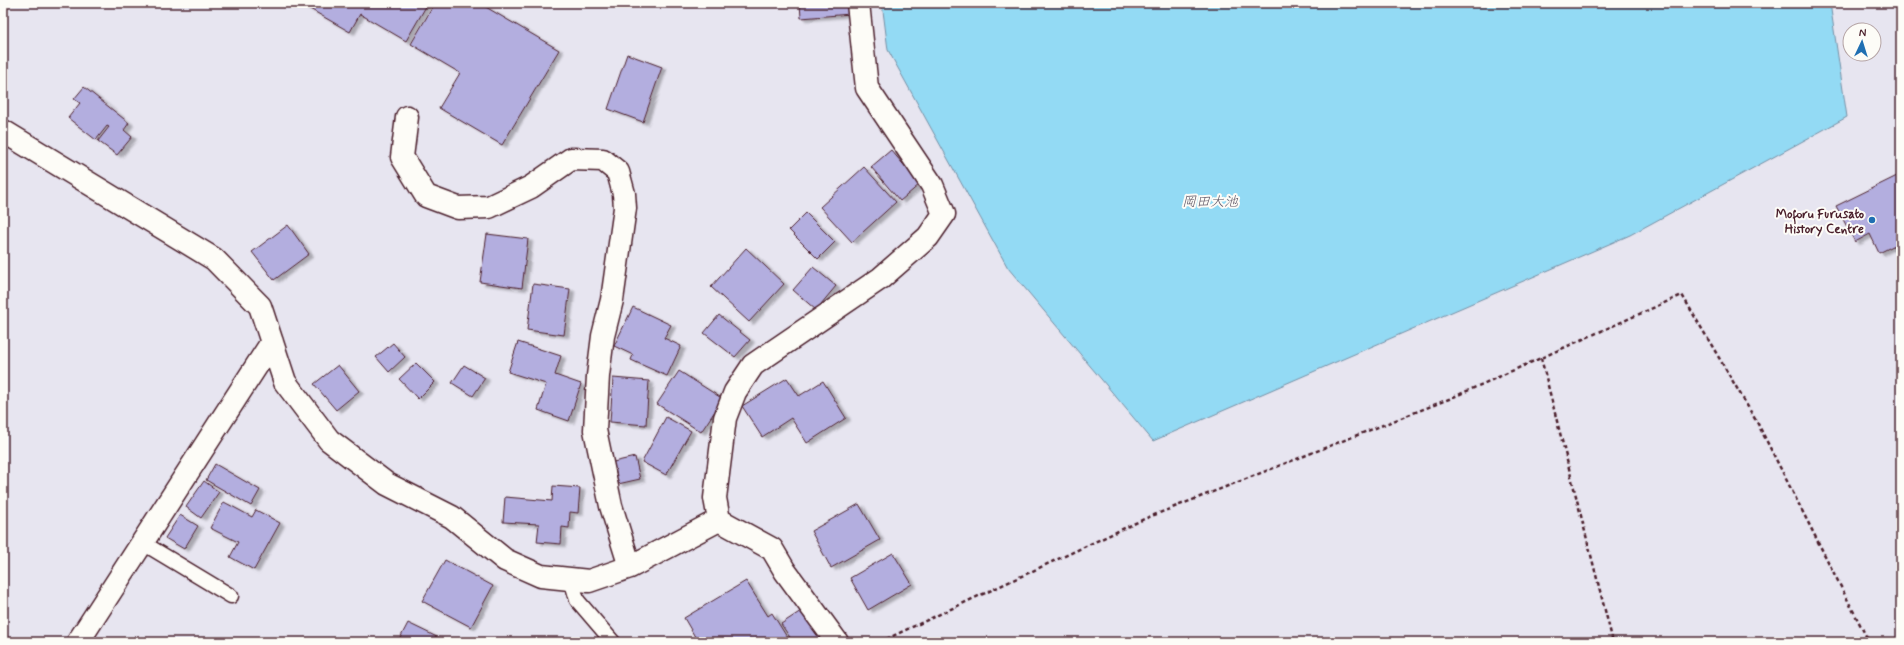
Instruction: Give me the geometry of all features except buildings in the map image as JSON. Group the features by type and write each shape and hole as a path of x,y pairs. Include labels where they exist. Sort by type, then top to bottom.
{"street":[{"path":"719,520 715,498 725,418 735,392 753,365 882,278 928,238 944,214 932,185 867,88 858,3"},
{"path":"407,117 402,157 426,196 458,208 489,207 531,186 571,160 603,160 618,172 624,194 625,208 612,300 602,349 595,430 610,506 630,567"},
{"path":"3,131 214,260 260,306 285,382 329,440 387,484 452,518 506,560 541,576 589,582 630,567 719,520"},
{"path":"78,642 272,342"},
{"path":"719,520 772,549 837,642"}],"lane":[{"path":"143,543 231,596"},
{"path":"571,579 577,600 613,642"}],"path":[{"path":"880,642 1144,518 1449,399 1682,295 1758,424 1869,642"},
{"path":"1541,358 1613,642"}],"water":[{"name":"岡田大池","path":"882,3 1830,3 1847,117 1630,235 1153,441 1008,268 888,50"}],"place":[{"name":"Moforu Furusato History Centre","path":"1872,220"}]}
